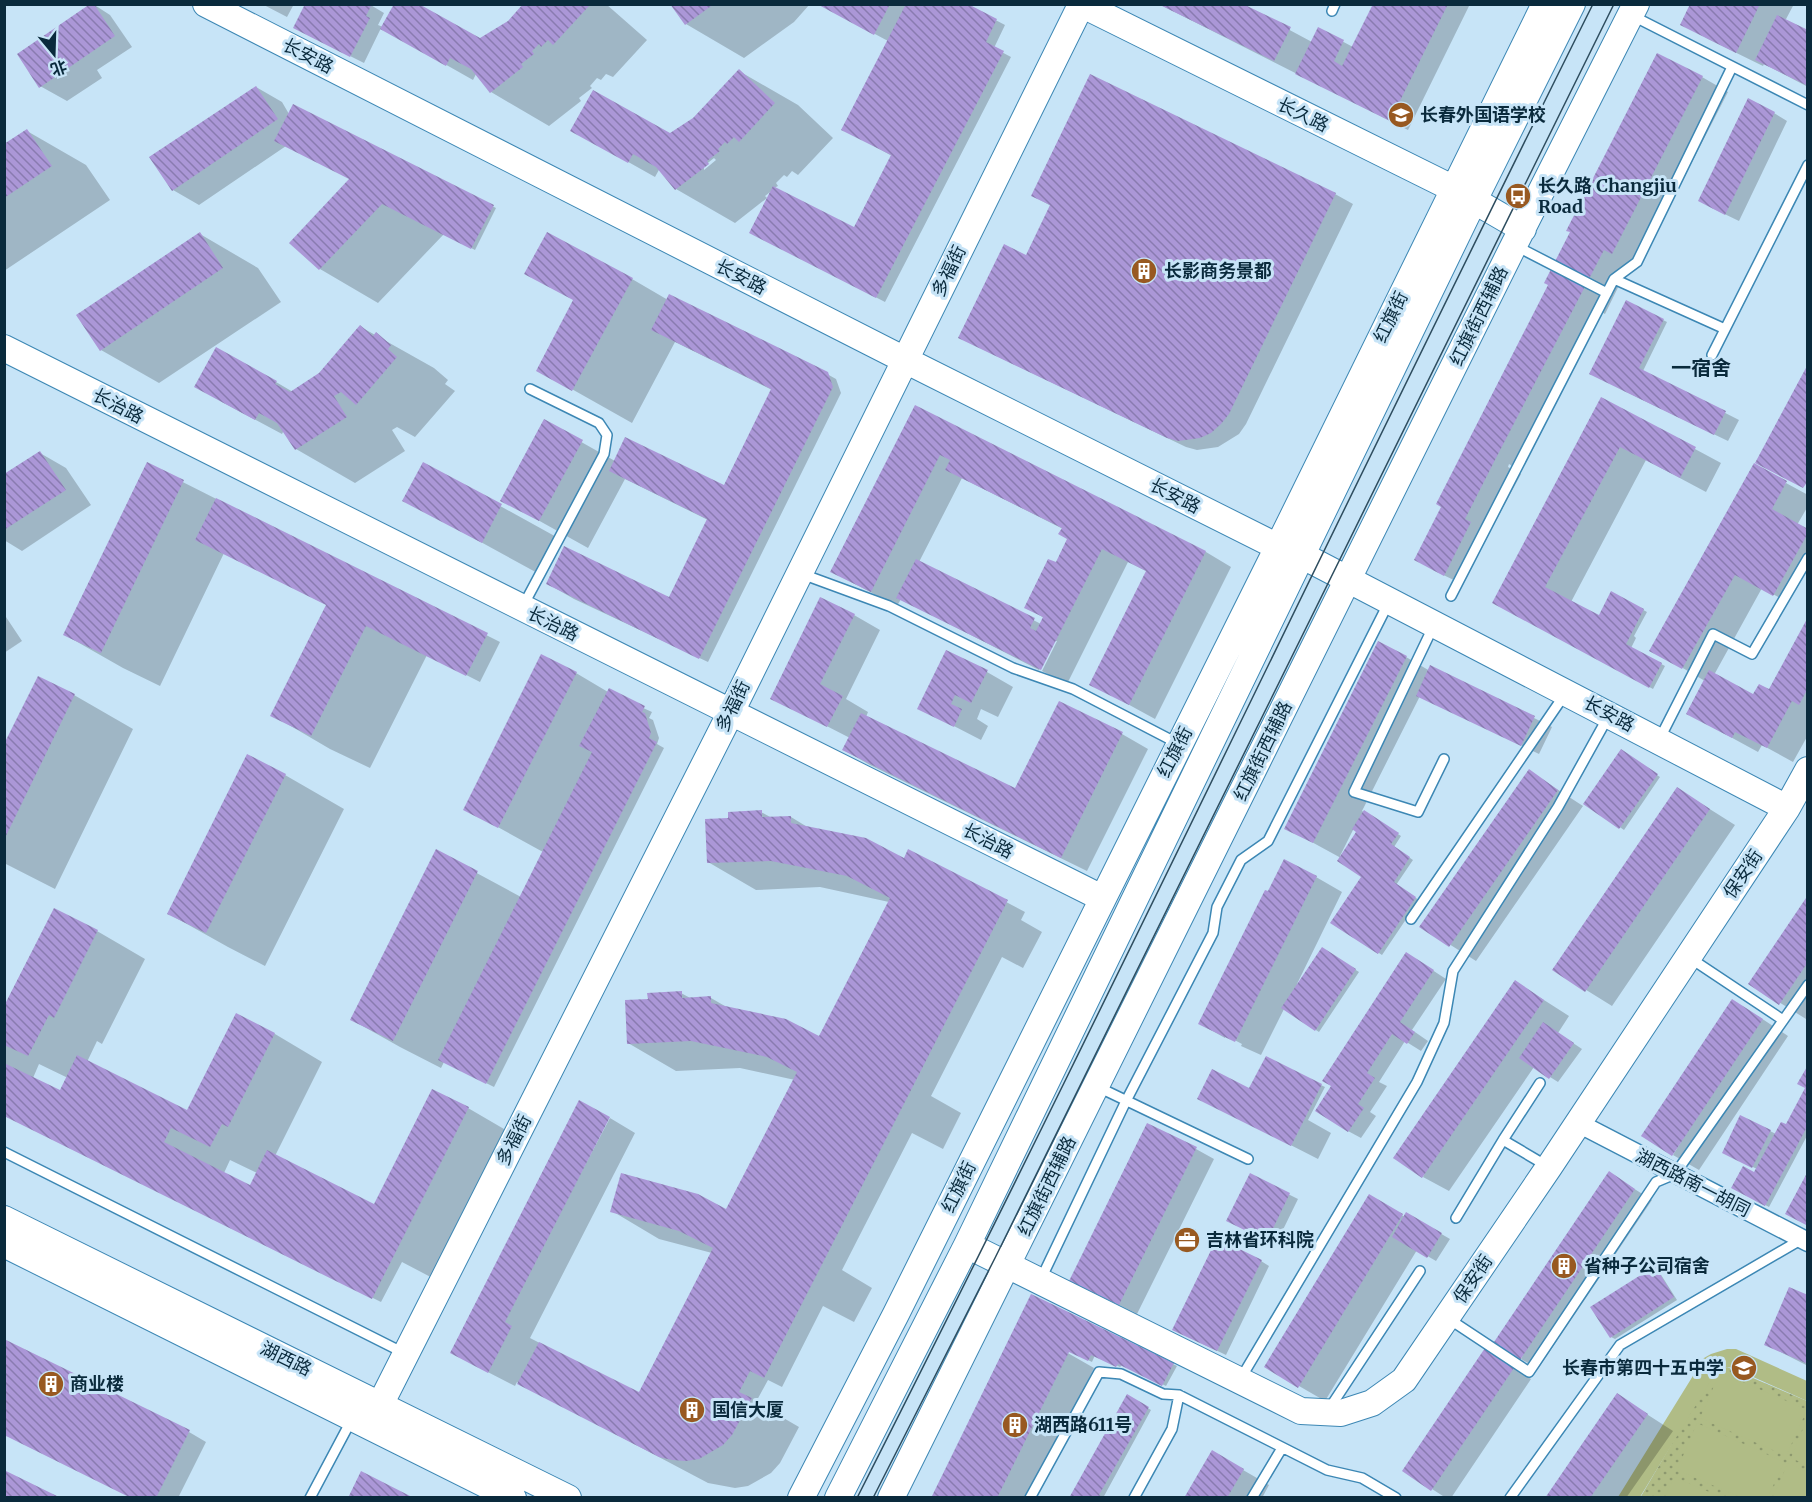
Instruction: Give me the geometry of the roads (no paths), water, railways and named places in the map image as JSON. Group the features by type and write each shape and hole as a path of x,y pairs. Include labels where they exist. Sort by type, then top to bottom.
{"street":[{"name":"长安路","path":"206,4 1278,547"},
{"name":"红旗街","path":"838,1497 967,1245 1303,555 1464,195 1545,4"},
{"name":"红旗街","path":"801,1497 896,1314 1278,547 1464,195 1572,4"},
{"name":"多福街","path":"380,1405 731,712 1081,5"},
{"name":"长久路","path":"1081,5 1464,195 1518,237"},
{"name":"红旗街西辅路","path":"891,1497 1518,237 1634,10"},
{"name":"长治路","path":"4,348 1102,898"},
{"name":"长安路","path":"1303,555 1787,808"},
{"name":"保安街","path":"967,1245 1301,1411 1341,1413 1372,1403 1404,1380 1549,1167 1787,808 1808,770"},
{"name":"湖西路南一胡同","path":"1578,1123 1804,1241"},
{"name":"湖西路","path":"4,1219 568,1497"},
{"name":"湖西路","path":"4,1244 513,1497"}],"lane":[{"path":"1634,10 1732,67 1808,105"},
{"path":"1451,596 1614,279 1637,262 1732,67"},
{"path":"1712,355 1808,165"},
{"path":"1518,237 1607,293"},
{"path":"1614,279 1725,329"},
{"path":"522,608 604,454 608,435 599,423 530,389"},
{"path":"1659,740 1713,634 1752,654 1808,558"},
{"path":"799,573 890,606 1013,668 1073,689 1179,744"},
{"path":"1040,1281 1126,1101 1212,933 1217,907 1241,860 1268,841 1390,600"},
{"path":"1435,623 1354,792 1418,812 1444,759"},
{"path":"1411,919 1567,692"},
{"path":"1239,1380 1417,1082 1444,1023 1453,971 1558,807 1609,714"},
{"path":"1688,957 1783,1020"},
{"path":"1447,1317 1528,1372 1656,1182 1675,1174 1808,985"},
{"path":"1456,1218 1540,1083"},
{"path":"1096,1086 1248,1159"},
{"path":"1503,1140 1549,1167"},
{"path":"4,1152 406,1354"},
{"path":"1510,1497 1620,1346 1804,1241"},
{"path":"1328,1412 1420,1271"},
{"path":"1030,1497 1099,1372 1121,1374 1163,1394 1179,1395 1327,1470 1362,1478 1395,1497"},
{"path":"1134,1497 1172,1429 1179,1395"},
{"path":"310,1497 353,1417"},
{"path":"1252,1497 1282,1448"}],"tram line":[{"path":"857,1498 1043,1126 1593,4"},
{"path":"873,1498 995,1258 1614,4"}],"place":[{"name":"长春外国语学校","path":"1401,115"},
{"name":"长久路 Changjiu Road","path":"1518,196"},
{"name":"长影商务景都","path":"1144,271"},
{"name":"吉林省环科院","path":"1187,1240"},
{"name":"省种子公司宿舍","path":"1564,1266"},
{"name":"长春市第四十五中学","path":"1744,1368"},
{"name":"商业楼","path":"51,1384"},
{"name":"国信大厦","path":"692,1410"},
{"name":"湖西路611号","path":"1015,1425"}],"district":[{"name":"一宿舍","path":"1701,368"}]}
